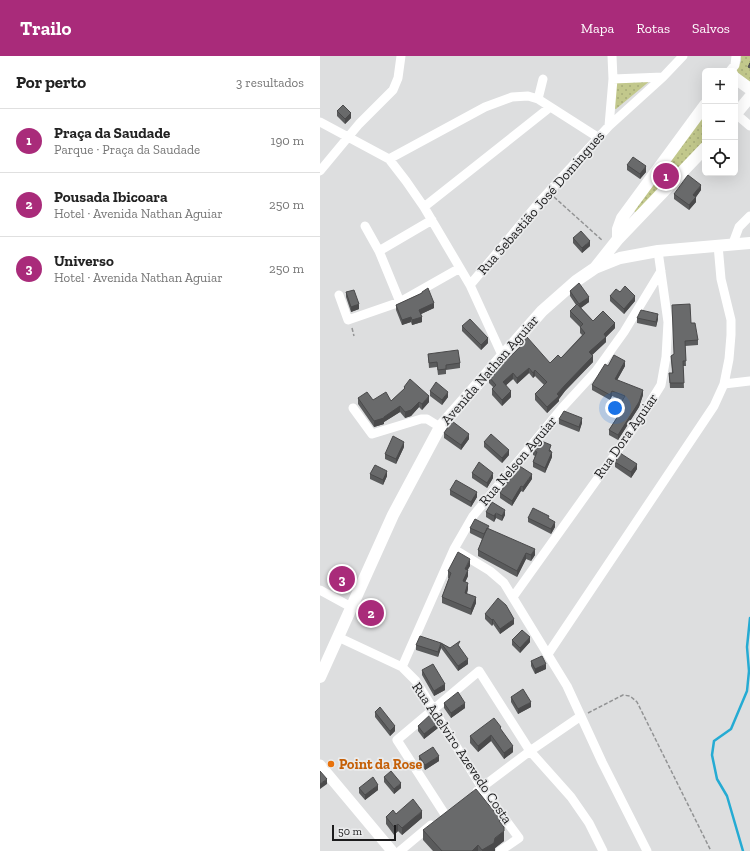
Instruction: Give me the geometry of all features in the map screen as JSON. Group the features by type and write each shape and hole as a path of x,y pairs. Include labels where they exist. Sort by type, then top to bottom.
{"main road":[{"path":"738,80 750,89"},
{"path":"738,111 750,97"},
{"path":"614,244 622,218 702,109"},
{"path":"595,268 614,244 702,151"},
{"name":"Avenida Nathan Aguiar","path":"321,671 338,638 393,515 440,427 542,311 576,281 595,268 620,258 658,251 733,243 750,243"}],"street":[{"path":"320,171 350,138 359,124 393,90 398,78 401,56"},
{"path":"609,126 613,79 612,56"},
{"name":"Rua Sebastião José Domingues","path":"470,285 549,191 609,126 663,78 683,56"},
{"path":"732,68 735,65 736,56"},
{"path":"613,79 663,78"},
{"path":"538,99 543,80"},
{"path":"389,160 485,107 512,97 528,96 538,99 549,108 599,138"},
{"path":"424,207 549,108"},
{"path":"738,116 750,126"},
{"path":"320,122 389,160 424,207 470,285 502,356"},
{"path":"733,243 739,227 750,216"},
{"path":"379,251 432,220"},
{"path":"365,226 379,251 400,302"},
{"path":"548,654 714,406 724,384 729,359 731,320 721,279 718,245"},
{"name":"Rua Dora Aguiar","path":"513,597 638,422 661,385 666,357 668,322 658,251"},
{"path":"339,295 348,320 400,302 460,268"},
{"name":"Rua Nelson Aguiar","path":"402,667 454,549 473,516 562,408 596,371 624,332 660,271"},
{"path":"724,384 750,381"},
{"path":"353,408 372,434 421,419 427,420 440,427"},
{"path":"454,549 490,571 504,583 513,597 521,613 548,654 581,716 602,762 647,851"},
{"path":"320,590 351,607"},
{"name":"Rua Adelviro Azevedo Costa","path":"338,638 402,667 416,681 433,711 482,788 519,838 500,851"},
{"path":"400,851 448,811 397,740 433,711 479,670 530,751 571,797 589,823 603,851"},
{"path":"469,796 581,716"},
{"path":"320,765 392,851"}],"path":[{"path":"549,191 614,244"},
{"path":"581,716 623,695 630,696 637,702 711,851"}],"green space":[{"path":"741,56 750,56 750,83 738,73 738,68 741,61"},
{"path":"651,80 616,109 613,108 611,82"},
{"path":"702,116 702,143 638,214 634,211"}],"building":[{"path":"343,105 351,113 345,119 337,111"},
{"path":"633,157 646,166 640,174 627,165"},
{"path":"688,175 701,185 693,195 696,197 689,205 674,194"},
{"path":"581,231 590,241 582,248 573,238"},
{"path":"579,283 589,297 579,304 570,291"},
{"path":"625,286 635,296 624,309 610,296 616,289 620,292"},
{"path":"428,288 434,303 419,310 422,317 412,320 411,317 402,320 396,305 422,293"},
{"path":"354,290 359,304 351,307 346,292"},
{"path":"577,304 593,321 603,311 615,323 604,334 606,337 589,352 593,356 557,394 559,396 547,407 535,394 547,382 535,370 533,373 529,368 517,378 513,373 503,382 511,391 502,400 492,389 496,385 489,377 522,345 521,344 527,337 550,363 558,355 561,358 585,333 580,327 583,324 570,311"},
{"path":"690,304 691,323 695,323 698,340 685,341 686,361 683,361 684,383 670,383 669,373 673,373 671,356 674,354 672,305"},
{"path":"641,310 658,314 656,322 637,318"},
{"path":"470,319 488,338 481,345 462,326"},
{"path":"458,350 460,363 446,365 446,369 438,370 437,362 429,363 428,354"},
{"path":"614,355 625,361 615,379 643,390 639,402 618,435 609,430 620,413 616,411 625,396 612,391 610,395 592,385 605,364 608,366"},
{"path":"410,379 429,396 422,404 419,402 411,410 405,412 400,406 384,418 374,421 358,398 367,392 373,400 386,392 391,401 405,388 404,387"},
{"path":"436,382 448,392 442,400 430,391"},
{"path":"564,411 582,418 579,427 559,419"},
{"path":"452,421 469,434 461,445 444,433"},
{"path":"491,434 509,450 502,458 484,442"},
{"path":"393,436 404,442 396,459 385,454"},
{"path":"539,440 551,445 549,451 552,452 545,468 533,462 537,452 533,450"},
{"path":"620,453 637,464 631,472 615,462"},
{"path":"479,462 493,473 487,483 472,473"},
{"path":"375,465 387,471 383,480 370,474"},
{"path":"518,465 532,474 523,487 521,486 512,501 500,493"},
{"path":"456,480 477,492 471,502 450,490"},
{"path":"492,502 505,510 502,516 496,513 494,516 486,512"},
{"path":"533,508 549,516 548,518 555,522 551,529 528,518"},
{"path":"475,519 489,526 484,534 470,528"},
{"path":"487,528 535,549 531,555 526,553 517,571 478,550"},
{"path":"458,552 470,559 465,569 468,570 463,581 468,583 465,593 476,597 471,609 442,597 451,573 448,571"},
{"path":"498,598 506,605 514,619 500,629 493,619 492,620 485,614"},
{"path":"522,630 530,637 520,648 512,640"},
{"path":"420,636 441,643 438,652 416,645"},
{"path":"460,641 458,645 468,659 458,666 441,643 450,648"},
{"path":"542,656 546,664 535,669 531,661"},
{"path":"433,664 445,684 434,691 422,670"},
{"path":"523,689 531,702 518,709 511,697"},
{"path":"458,692 465,703 451,713 444,703"},
{"path":"380,707 395,726 390,731 375,712"},
{"path":"432,713 438,723 424,734 418,726"},
{"path":"494,718 513,746 504,753 491,735 478,746 470,736"},
{"path":"433,747 439,756 425,765 419,756"},
{"path":"320,771 327,779 320,784"},
{"path":"391,771 401,783 394,789 384,777"},
{"path":"373,777 378,785 365,795 359,788"},
{"path":"476,789 501,820 499,821 504,827 504,831 495,838 494,843 482,850 478,845 472,851 442,851 423,830"},
{"path":"413,799 422,811 402,828 398,824 394,827 386,817 393,810 396,814"}],"waterway":[{"path":"743,851 727,796 717,779 712,755 714,741 731,729 747,691 749,671 747,647 750,618"}],"place":[{"name":"Praça da Saudade","path":"666,176"},
{"name":"Universo","path":"342,579"},
{"name":"Pousada Ibicoara","path":"371,613"},
{"name":"Point da Rose","path":"331,764"}]}
